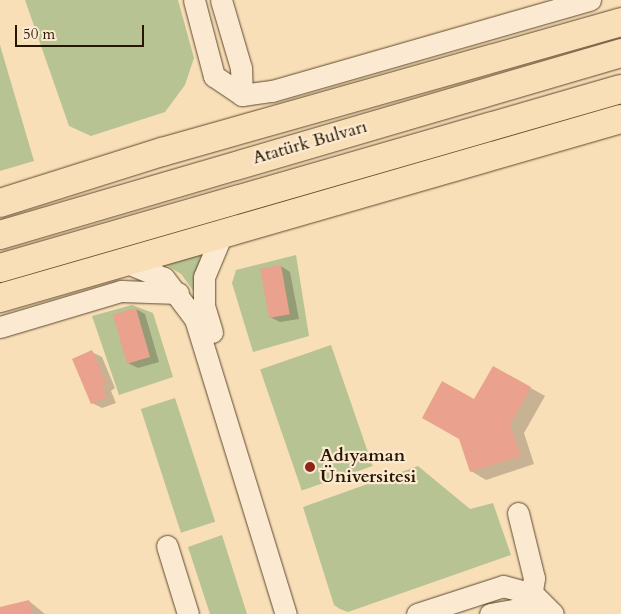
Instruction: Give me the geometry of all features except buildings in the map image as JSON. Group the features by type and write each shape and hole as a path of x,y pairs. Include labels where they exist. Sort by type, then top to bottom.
{"highway":[{"path":"0,203 162,152 621,22"},
{"name":"Atatürk Bulvarı","path":"0,235 621,53"},
{"name":"Atatürk Bulvarı","path":"0,268 621,89"},
{"path":"0,298 621,119"}],"street":[{"path":"194,0 214,76 242,95 272,91 590,0"},
{"path":"221,0 242,68 242,95"},
{"path":"222,234 204,277 204,306 300,614"},
{"path":"125,262 164,278 178,293 195,319 286,614"},
{"path":"0,327 121,291 178,293"},
{"path":"518,513 535,606"},
{"path":"166,546 188,614"},
{"path":"417,614 503,586 535,606 553,614"},
{"path":"490,614 535,606"}],"green space":[{"path":"25,0 178,0 194,58 185,85 165,112 91,136 69,126"},
{"path":"0,45 34,161 0,171"},
{"path":"205,248 195,293 181,274 160,261"},
{"path":"296,255 309,336 253,352 232,283 236,270"},
{"path":"132,305 153,313 173,377 119,395 92,316"},
{"path":"331,345 373,466 302,490 260,369"},
{"path":"175,398 215,522 181,533 141,409"},
{"path":"418,466 470,509 493,503 511,555 348,612 340,609 334,605 303,507"},
{"path":"222,535 247,614 210,614 188,547"}],"place":[{"name":"Adıyaman Üniversitesi","path":"310,467"}]}
